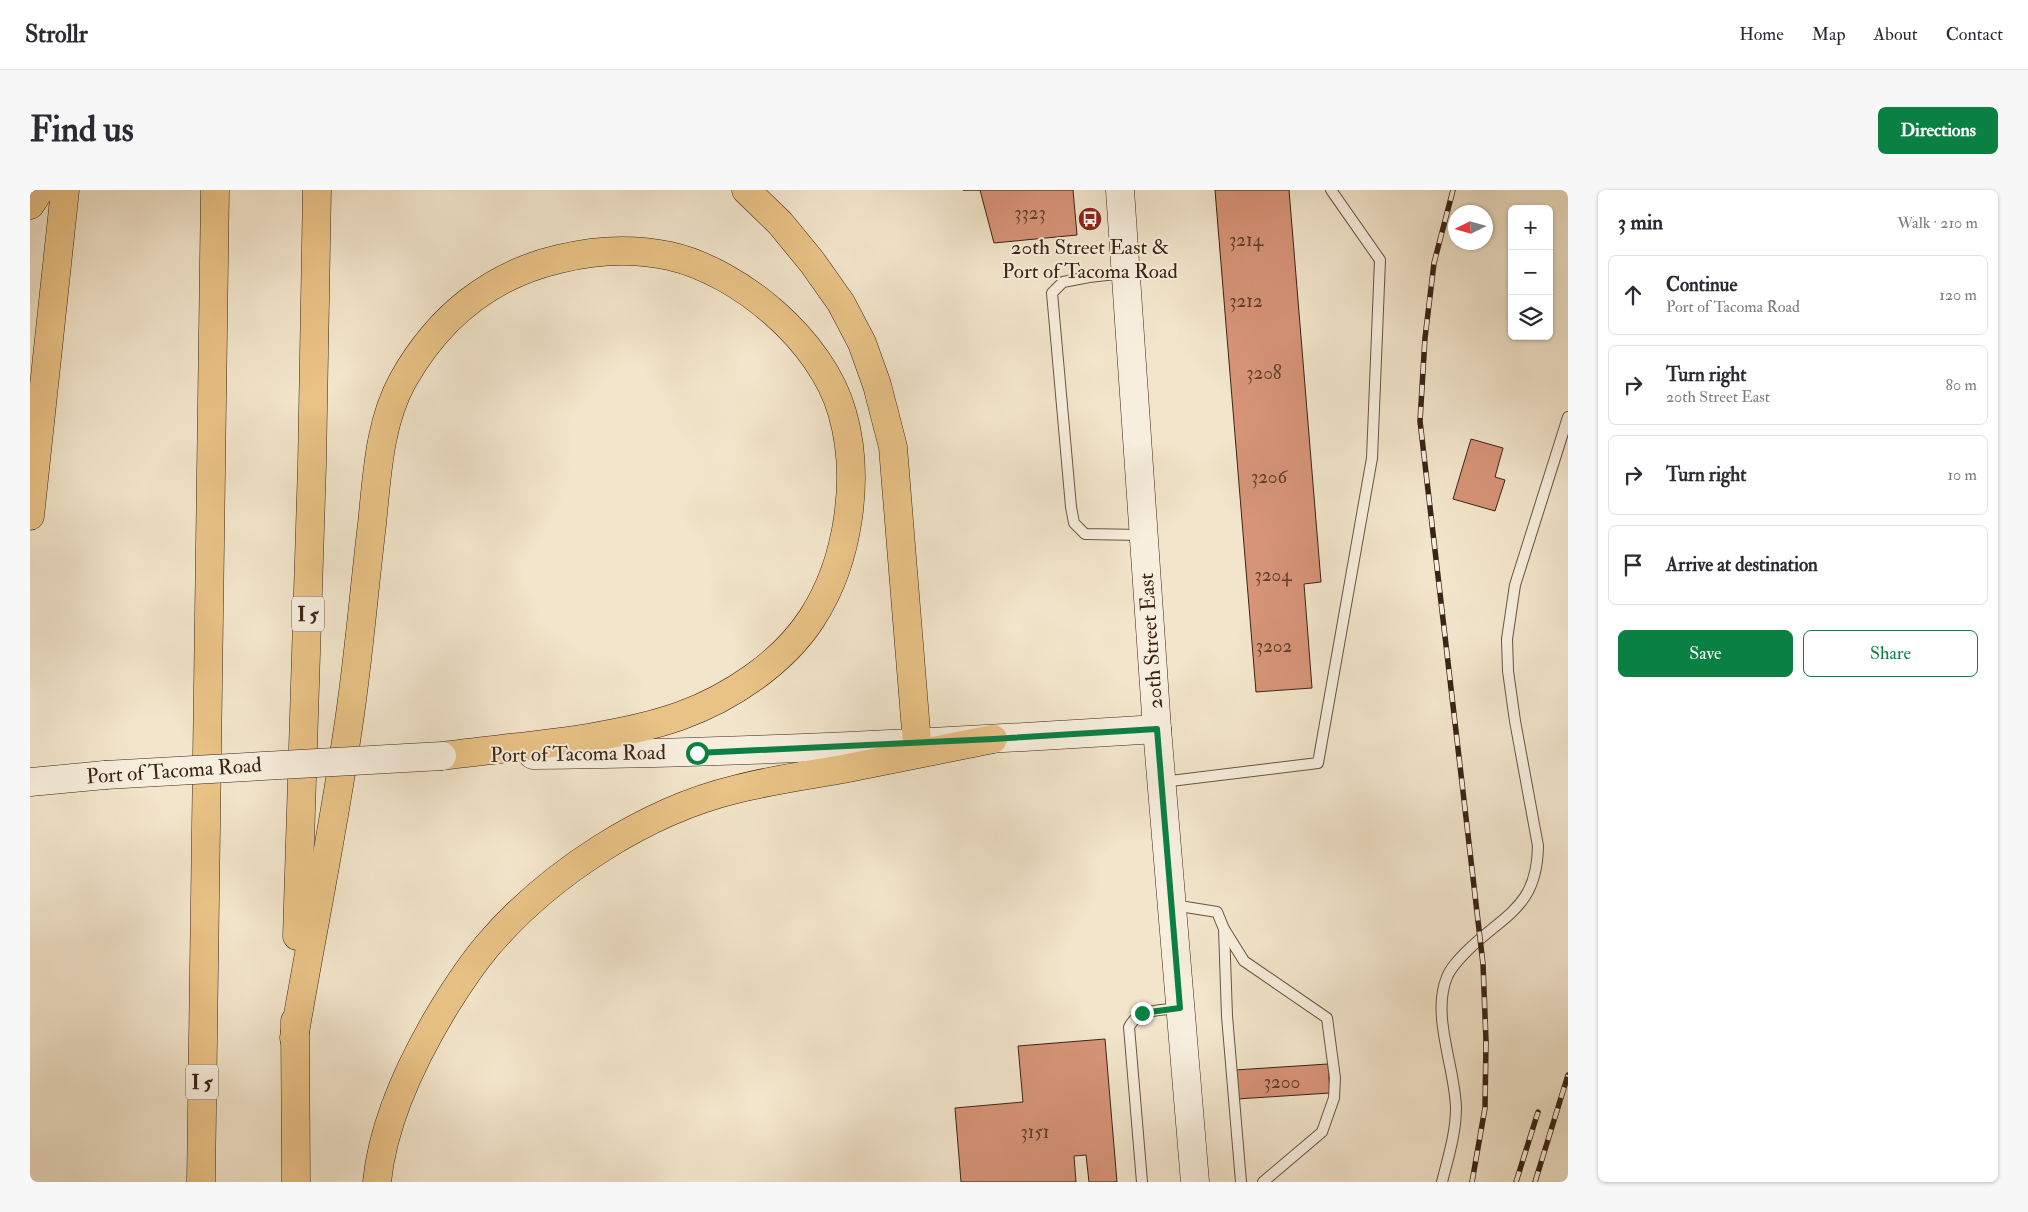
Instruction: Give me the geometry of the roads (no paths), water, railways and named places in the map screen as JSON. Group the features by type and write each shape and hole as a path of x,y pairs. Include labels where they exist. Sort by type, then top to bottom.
{"highway":[{"path":"30,205 40,190"},
{"path":"30,516 65,190"},
{"name":"I 5","path":"201,1182 215,190"},
{"name":"I 5","path":"296,1182 294,1038 312,475 317,190"},
{"path":"746,190 780,223 812,262 841,303 862,343 877,385 893,447 917,743"},
{"path":"294,1038 352,700 381,442 401,383 431,337 467,302 501,279 528,266 574,255 633,251 673,257 696,264 736,284 776,316 806,346 832,386 841,408 847,434 850,475 846,528 838,561 826,591 812,618 793,643 770,664 731,692 680,716 619,731 442,756"},
{"path":"377,1182 392,1115 411,1068 432,1028 461,981 488,945 528,904 576,865 630,832 664,815 736,789 993,739"}],"main road":[{"name":"20th Street East","path":"1120,190 1161,782 1195,1182"},
{"name":"Port of Tacoma Road","path":"30,782 105,775 442,756 697,753 1157,729"}],"lane":[{"path":"1161,782 1318,763 1372,458 1380,260 1331,190"},
{"path":"1126,273 1063,282 1052,293 1074,523 1085,534 1143,535"},
{"path":"1442,1182 1454,1136 1456,1108 1450,1056 1443,1028 1442,991 1447,977 1460,957 1520,904 1530,890 1538,861 1538,846 1513,704 1507,639 1515,585 1568,417"},
{"path":"1171,905 1217,912 1224,929 1244,961 1327,1018 1334,1057 1334,1098 1322,1132 1263,1182"},
{"path":"1224,929 1227,1016 1241,1182"},
{"path":"1142,1182 1129,1027 1133,1020 1142,1013 1180,1008"}],"railway":[{"path":"1453,190 1434,263 1425,338 1420,421 1483,964 1486,1041 1485,1108 1472,1182"},
{"path":"1535,1182 1568,1075"},
{"path":"1516,1182 1538,1112"}],"place":[{"name":"20th Street East & Port of Tacoma Road","path":"1090,219"}]}
